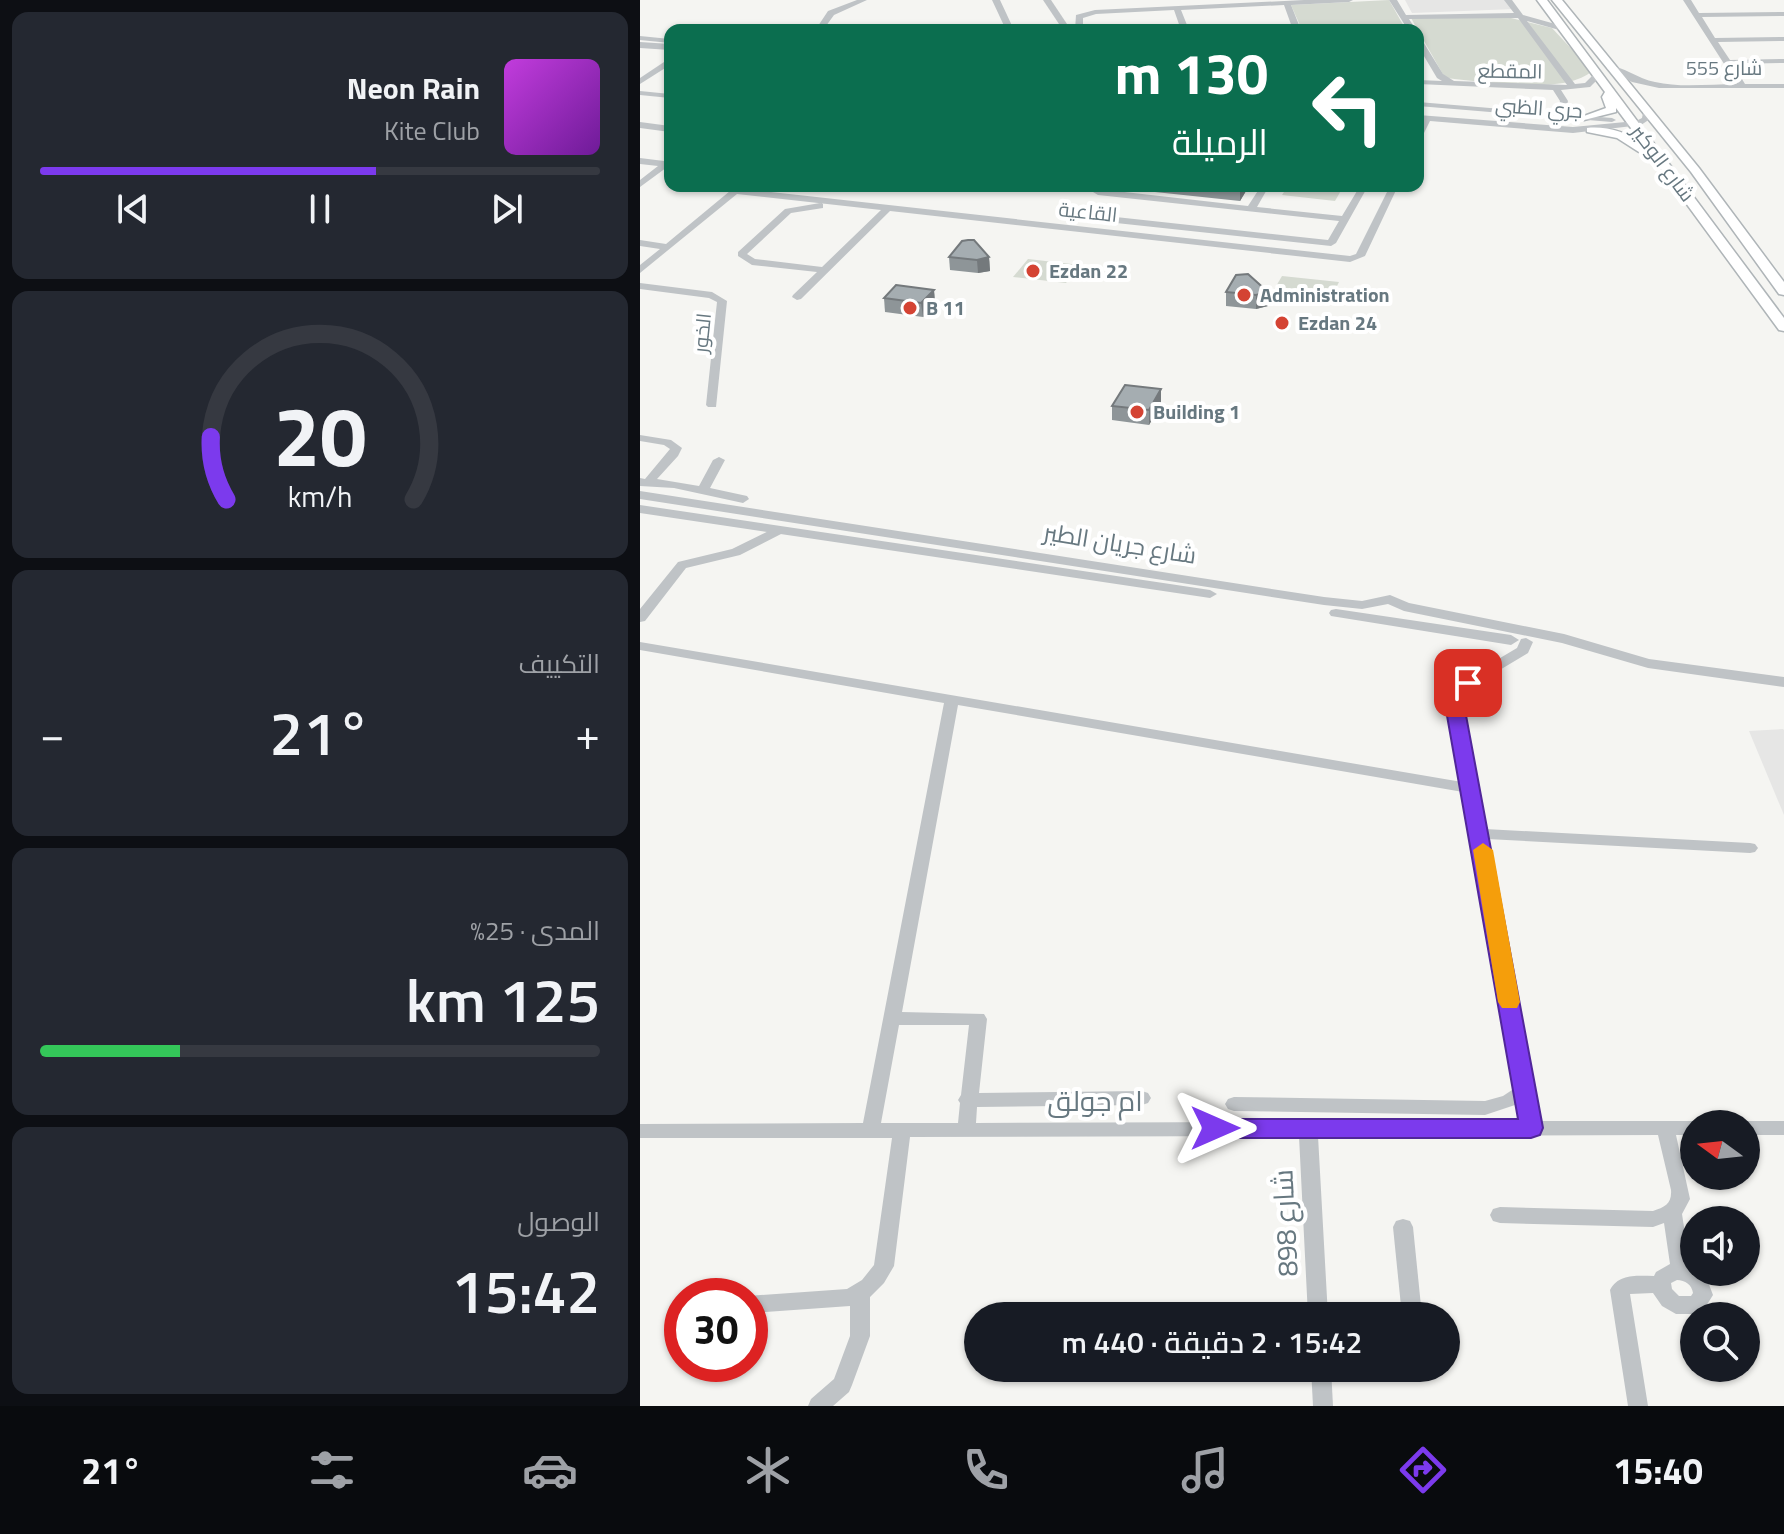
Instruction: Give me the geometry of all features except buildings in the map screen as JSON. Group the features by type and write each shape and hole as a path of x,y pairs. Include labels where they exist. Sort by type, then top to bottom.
{"main road":[{"name":"شارع الوكير","path":"1542,0 1784,327"},
{"name":"شارع الوكير","path":"1557,0 1646,108 1783,288"},
{"path":"1590,124 1612,110 1607,96 1610,93"},
{"path":"1635,123 1652,130 1730,229 1751,246"},
{"path":"1590,124 1630,138 1654,160 1662,163"}],"street":[{"path":"823,24 831,13 863,0"},
{"path":"996,0 1007,24"},
{"path":"1047,0 1063,24"},
{"path":"1078,24 1078,19 1087,13 1349,0"},
{"path":"1393,0 1408,24"},
{"path":"1508,0 1573,87"},
{"path":"1687,0 1743,86"},
{"path":"1287,3 1295,24"},
{"path":"1177,8 1183,24"},
{"path":"1698,15 1761,11 1784,14"},
{"path":"1404,17 1520,15 1563,29"},
{"path":"1714,40 1784,39"},
{"path":"640,43 664,45"},
{"path":"1424,50 1440,76 1453,85"},
{"path":"1728,62 1784,61"},
{"path":"640,82 664,66"},
{"name":"شارع 555","path":"1610,67 1635,80 1664,86 1784,86"},
{"name":"المقطع","path":"1424,83 1556,88 1590,84 1597,76"},
{"name":"شارع 555","path":"1646,108 1647,92 1664,86"},
{"path":"1556,88 1564,101 1562,109"},
{"path":"640,93 664,95"},
{"name":"جري الظبي","path":"1424,105 1575,117 1590,124"},
{"path":"1635,123 1646,119 1646,108"},
{"path":"1547,115 1562,109"},
{"path":"1562,109 1575,117"},
{"name":"جري الظبي","path":"1424,117 1635,123"},
{"path":"640,125 664,128"},
{"path":"640,161 664,162"},
{"path":"640,184 664,165"},
{"path":"640,270 733,192"},
{"name":"القاعية","path":"765,192 886,210 1350,259 1360,256 1392,192"},
{"path":"1070,228 1099,192"},
{"path":"1124,192 1346,219"},
{"path":"1251,209 1261,192"},
{"path":"1079,216 1329,243 1334,242 1362,192"},
{"path":"918,212 929,200"},
{"path":"825,270 752,262 743,257 742,251 788,211 817,206 886,210"},
{"path":"797,297 886,210"},
{"path":"640,243 668,247"},
{"name":"الخور","path":"640,286 709,295 722,301 712,405"},
{"path":"640,438 675,446 675,452 643,487"},
{"path":"702,491 719,460"},
{"path":"643,487 702,491 743,499"},
{"name":"شارع جريان الطير","path":"643,487 1324,601 1362,605 1390,599 1404,607 1523,636"},
{"name":"شارع جريان الطير","path":"643,511 1374,618 1588,645 1648,663 1784,682"},
{"path":"640,618 682,565 736,552 779,530"},
{"path":"640,594 657,596"},
{"path":"1374,618 1372,611 1377,602"},
{"path":"1523,636 1517,653 1468,683 1457,700 1456,710 1531,1128"},
{"path":"640,646 1472,789"},
{"path":"871,1129 952,700"},
{"path":"1480,834 1750,848"},
{"path":"891,1018 978,1019 966,1129"},
{"path":"1234,1104 1485,1108 1508,1102 1525,1090"},
{"path":"967,1100 1142,1098"},
{"name":"شارع 898","path":"1308,1128 1317,1302"},
{"path":"1500,1215 1653,1219 1672,1213 1681,1199 1665,1128"},
{"name":"ام جولق","path":"640,1131 1680,1128"},
{"path":"1760,1128 1784,1128"},
{"path":"768,1303 834,1300 860,1294 871,1286 884,1266 902,1129"},
{"path":"1672,1213 1680,1265"},
{"path":"1403,1227 1411,1302"},
{"path":"1680,1271 1668,1274 1661,1285 1664,1296 1676,1305 1696,1305 1701,1301 1701,1286"},
{"path":"1638,1406 1620,1290 1630,1284 1661,1285"},
{"path":"818,1406 842,1385 860,1336 860,1294"},
{"path":"1322,1382 1323,1406"}],"shaded area":[{"path":"1389,0 1403,24 1299,24 1291,5"},
{"path":"1405,0 1508,0 1515,9 1412,13"},
{"path":"1507,17 1552,28 1592,71 1579,79 1543,85 1445,78 1424,41 1424,24 1414,24 1411,18"},
{"path":"1284,192 1340,192 1335,201 1282,195"},
{"path":"1028,259 1080,265 1066,283 1013,277"},
{"path":"1282,276 1339,282 1329,302 1271,295"},
{"path":"1784,730 1784,815 1749,731"}],"slow traffic":[{"path":"1483,850 1509,1002"}],"place":[{"name":"Ezdan 22","path":"1033,271"},
{"name":"Administration","path":"1244,295"},
{"name":"B 11","path":"910,308"},
{"name":"Ezdan 24","path":"1282,323"},
{"name":"Building 1","path":"1137,412"}],"route":[{"path":"1215,1128 1531,1128 1455,705 1468,683"}]}
